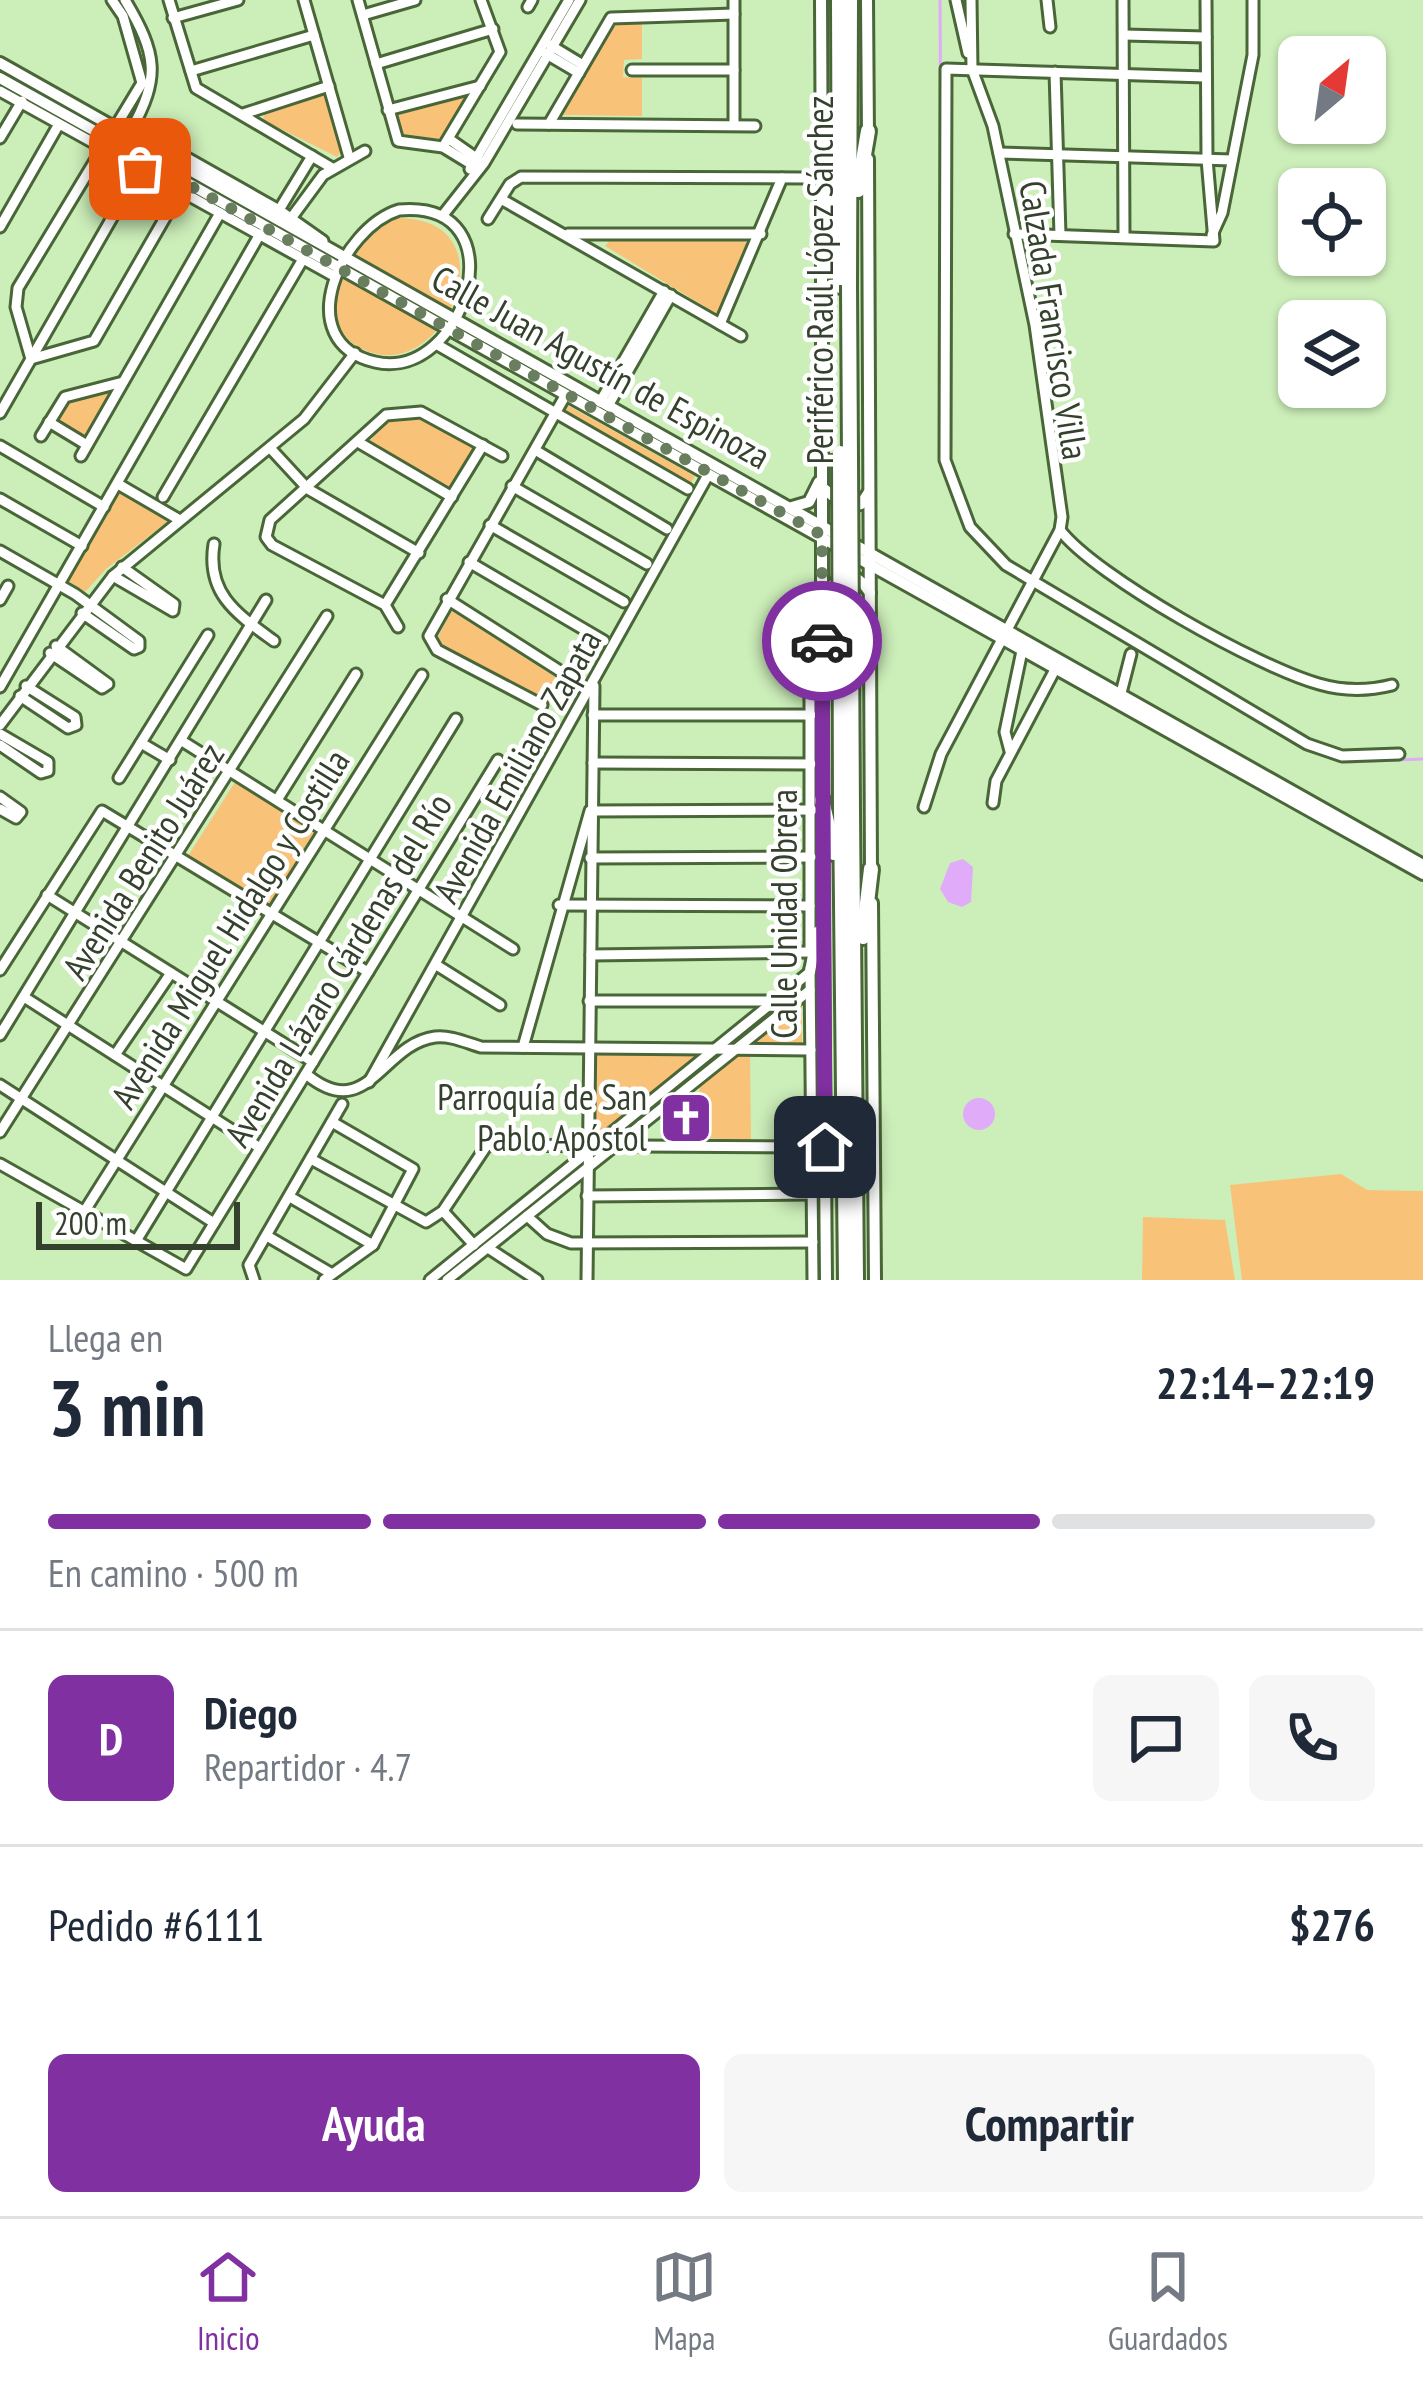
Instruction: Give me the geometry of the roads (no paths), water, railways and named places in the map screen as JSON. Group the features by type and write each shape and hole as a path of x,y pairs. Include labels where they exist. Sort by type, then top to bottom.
{"highway":[{"name":"Periférico Raúl López Sánchez","path":"839,0 846,1280"},
{"name":"Periférico Raúl López Sánchez","path":"844,286 851,236 850,0"},
{"path":"822,243 839,122"},
{"path":"851,236 868,131"},
{"path":"816,805 831,828 844,928"},
{"name":"Periférico Raúl López Sánchez","path":"846,810 856,984 856,1280"},
{"path":"856,984 872,869"}],"main road":[{"name":"Periférico Raúl López Sánchez","path":"821,0 822,623 816,805 824,912 826,1277"},
{"path":"867,0 875,1280"},
{"name":"Calle Juan Agustín de Espinoza","path":"0,62 117,124 124,141 183,187 337,263"},
{"name":"Calle Juan Agustín de Espinoza","path":"0,78 23,98 103,142 124,141 337,263 792,507 822,529 852,540 902,581 1004,633"},
{"name":"Calle Juan Agustín de Espinoza","path":"451,325 565,396 708,475 822,529 1423,869"},
{"path":"698,455 708,475 728,472"},
{"path":"792,507 812,498 822,472"},
{"path":"822,487 846,507 861,504 871,488"},
{"path":"852,540 872,523"},
{"path":"822,600 835,580 848,574 858,577 872,596"},
{"path":"872,612 886,584 902,581"},
{"path":"810,972 824,912"},
{"path":"813,1258 826,1277"}],"street":[{"path":"112,0 129,15 154,74 151,94 124,141"},
{"path":"31,359 16,307 18,288 142,83 125,0"},
{"path":"169,0 196,88 332,168"},
{"path":"173,18 238,0"},
{"path":"304,0 350,157"},
{"path":"358,0 400,143 446,143 477,163"},
{"path":"363,15 415,0"},
{"path":"446,143 500,52 481,0"},
{"path":"547,49 569,0"},
{"path":"442,215 580,0"},
{"path":"724,0 734,70 734,125"},
{"path":"729,14 734,0"},
{"path":"956,0 972,69"},
{"name":"Calzada Francisco Villa","path":"971,0 972,69 999,153 1020,257 1045,388 1060,530"},
{"path":"1048,0 1050,27"},
{"path":"1124,0 1124,237"},
{"path":"1206,0 1207,159 1213,238"},
{"path":"1213,238 1252,55 1253,0"},
{"path":"550,124 614,16 729,14"},
{"path":"376,64 493,29"},
{"path":"190,71 314,35"},
{"path":"1124,35 1206,37"},
{"path":"547,49 581,69"},
{"path":"1206,76 946,69 945,460 970,527 1028,584 1307,744 1342,756 1399,754"},
{"path":"632,70 734,70"},
{"path":"1055,72 1060,235"},
{"path":"241,114 329,86"},
{"path":"388,110 480,86"},
{"path":"0,91 23,98 59,124 103,142"},
{"path":"0,138 23,98"},
{"path":"0,226 59,124"},
{"path":"517,124 755,126"},
{"path":"124,141 140,169 183,187 303,259 337,263"},
{"path":"124,141 280,210 337,263"},
{"path":"292,217 332,168 365,152"},
{"path":"999,153 1232,160"},
{"path":"280,210 312,156"},
{"path":"0,413 140,169"},
{"path":"488,219 520,177 806,178"},
{"path":"720,324 782,178"},
{"path":"31,359 94,341 183,187"},
{"path":"501,199 741,336"},
{"path":"413,208 442,215 460,232 470,259 468,288 451,325 436,344 414,358 389,364 355,353 331,318 337,263 363,229 384,214 413,208"},
{"path":"81,456 220,213"},
{"path":"0,687 260,234"},
{"path":"562,234 760,234"},
{"path":"1014,234 1213,238"},
{"path":"1020,257 1033,234"},
{"path":"163,497 303,259"},
{"path":"604,404 667,293"},
{"path":"436,344 688,489"},
{"path":"0,745 41,773 48,771 48,762 0,730 53,650 122,567 272,449 328,395 355,353"},
{"path":"40,436 65,397 123,382"},
{"path":"542,705 487,679 430,642 430,630 565,396"},
{"path":"398,627 385,605 266,537 270,520 358,442 376,420 421,412 502,456"},
{"path":"49,422 87,445"},
{"path":"358,442 452,497"},
{"path":"385,605 483,445"},
{"path":"0,446 104,507"},
{"path":"272,449 308,489 419,553"},
{"path":"535,450 667,529"},
{"name":"Avenida Emiliano Zapata","path":"370,1082 708,475"},
{"path":"118,484 178,519"},
{"path":"512,486 647,564"},
{"path":"0,499 82,546"},
{"path":"490,525 624,602"},
{"path":"924,807 941,754 1060,530 1082,556 1258,659 1330,687 1393,686"},
{"path":"214,544 210,567 216,591 274,641"},
{"path":"0,551 60,585 85,609 134,650 139,647 139,641 85,609"},
{"path":"469,562 604,640"},
{"path":"113,576 172,611 174,604 122,567"},
{"path":"0,600 8,586"},
{"path":"447,599 560,671"},
{"path":"0,1036 266,600"},
{"name":"Avenida Benito Juárez","path":"0,1132 178,858 326,616"},
{"name":"Calle Unidad Obrera","path":"813,1280 810,906 816,805 810,667 822,623"},
{"path":"119,778 208,635"},
{"path":"1010,751 1005,732 1023,644"},
{"path":"53,650 107,679 106,688 53,650"},
{"path":"1120,698 1131,655"},
{"path":"993,803 1010,751 1058,663"},
{"path":"277,800 356,674"},
{"name":"Avenida Miguel Hidalgo y Costilla","path":"84,1212 422,675"},
{"path":"586,1280 594,680"},
{"path":"23,691 75,717 76,725 68,728 23,691"},
{"path":"593,715 811,715"},
{"path":"0,1164 136,1241 456,719"},
{"path":"182,741 513,949"},
{"path":"141,743 170,760"},
{"name":"Avenida Lázaro Cárdenas del Río","path":"136,1241 186,1269 498,760"},
{"path":"592,763 812,764"},
{"path":"0,797 21,812 16,818 0,808"},
{"path":"590,811 816,805"},
{"path":"0,970 102,811 368,972"},
{"path":"523,1047 559,904 590,811"},
{"path":"590,858 811,856"},
{"path":"47,895 313,1062"},
{"path":"559,904 810,906"},
{"path":"591,955 810,952"},
{"path":"437,966 500,1005"},
{"path":"441,1279 488,1248 590,1154 810,972"},
{"path":"115,1055 171,973"},
{"path":"590,1154 612,1147 810,990"},
{"path":"24,997 260,1148"},
{"path":"589,1001 777,1001"},
{"path":"306,1074 334,1090 370,1082 405,1050 433,1037 523,1047 811,1050"},
{"path":"0,1085 214,1223"},
{"path":"254,1280 249,1265 342,1105"},
{"path":"267,1236 328,1277 373,1246 395,1208 413,1169 332,1122"},
{"path":"311,1159 426,1222 443,1211 485,1145 590,1154 612,1147 811,1147"},
{"path":"586,1196 812,1194"},
{"path":"290,1197 373,1246"},
{"path":"443,1211 474,1245"},
{"path":"523,1213 554,1237 586,1244 813,1242"},
{"path":"441,1279 474,1245 523,1213"},
{"path":"488,1248 537,1280"}],"waterway":[{"path":"940,0 941,178"},
{"path":"944,470 962,521 994,559"},
{"path":"1067,606 1306,750 1348,762 1423,759"}],"place":[{"name":"Parroquía de San Pablo Apóstol","path":"686,1118"}]}
